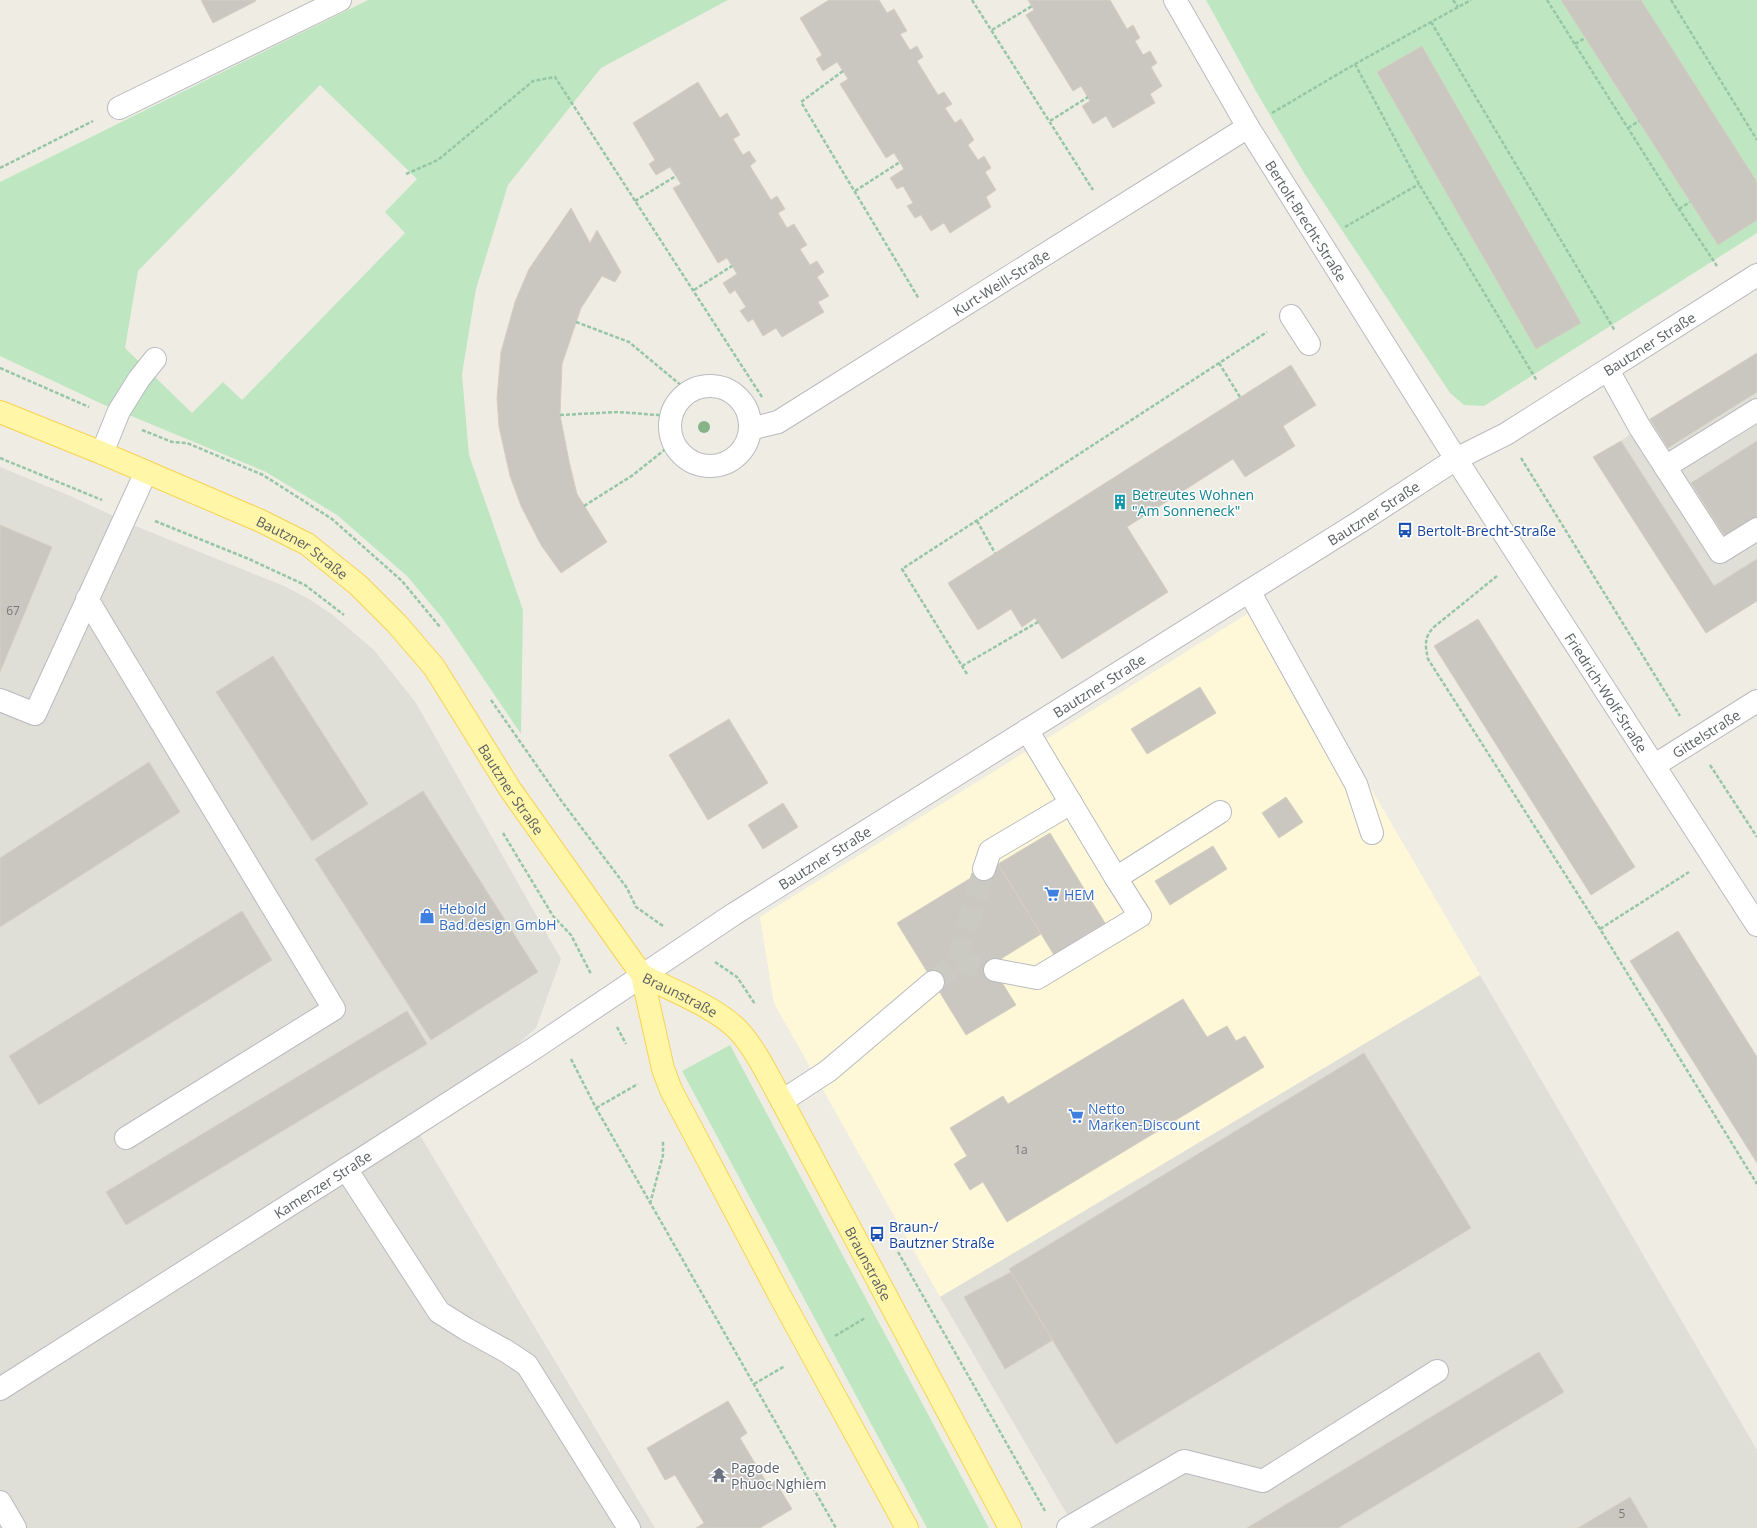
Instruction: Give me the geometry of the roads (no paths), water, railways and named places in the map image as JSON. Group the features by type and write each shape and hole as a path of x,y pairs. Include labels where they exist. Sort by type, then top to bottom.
{"main road":[{"name":"Bautzner Straße","path":"0,412 102,453 261,521 307,544 358,585 397,624 434,667 510,789 642,975"},
{"name":"Braunstraße","path":"642,975 713,1011 736,1028 750,1046 782,1101 891,1303 1010,1528"},
{"name":"Braunstraße","path":"642,975 662,1069 671,1090 780,1296 907,1528"}],"street":[{"path":"119,108 340,0"},
{"name":"Bertolt-Brecht-Straße","path":"1175,0 1248,127 1456,459"},
{"name":"Kurt-Weill-Straße","path":"750,429 778,422 1248,127"},
{"name":"Bautzner Straße","path":"642,975 734,914 1249,591 1456,459 1506,434 1757,275"},
{"path":"1291,316 1310,344"},
{"path":"102,453 116,419 139,379 155,359"},
{"path":"1608,370 1639,426 1720,552 1757,529"},
{"path":"713,386 725,389 736,396 744,405 749,416 750,429 747,442 740,453 730,461 717,466 704,466 691,462 681,454 673,443 670,430 671,416 675,407 689,392 700,387 713,386"},
{"path":"1665,467 1757,410"},
{"name":"Friedrich-Wolf-Straße","path":"1456,459 1757,925"},
{"path":"0,700 35,714 146,472"},
{"path":"1249,591 1356,784 1372,833"},
{"path":"87,599 334,1009 126,1138"},
{"name":"Gittelstraße","path":"1655,765 1757,701"},
{"path":"995,970 1037,978 1140,916 1027,730"},
{"path":"984,869 990,851 1071,803"},
{"path":"1116,878 1220,812"},
{"name":"Kamenzer Straße","path":"0,1388 533,1049 642,975"},
{"path":"782,1101 828,1071 933,982"},
{"path":"346,1169 438,1312 506,1351 527,1365 629,1528"},
{"path":"1068,1528 1184,1461 1263,1481 1437,1371"},
{"path":"0,1502 15,1528"}],"tunnel":[{"path":"933,982 957,962 984,869"},
{"path":"957,962 995,970"}],"place":[{"name":"Betreutes Wohnen \"Am Sonneneck\"","path":"1120,502"},
{"name":"Bertolt-Brecht-Straße","path":"1405,530"},
{"name":"HEM","path":"1052,894"},
{"name":"Hebold Bad.design GmbH","path":"427,916"},
{"name":"Netto Marken-Discount","path":"1076,1116"},
{"name":"Braun-/ Bautzner Straße","path":"877,1234"},
{"name":"Pagode Phuoc Nghiem","path":"719,1475"}]}
